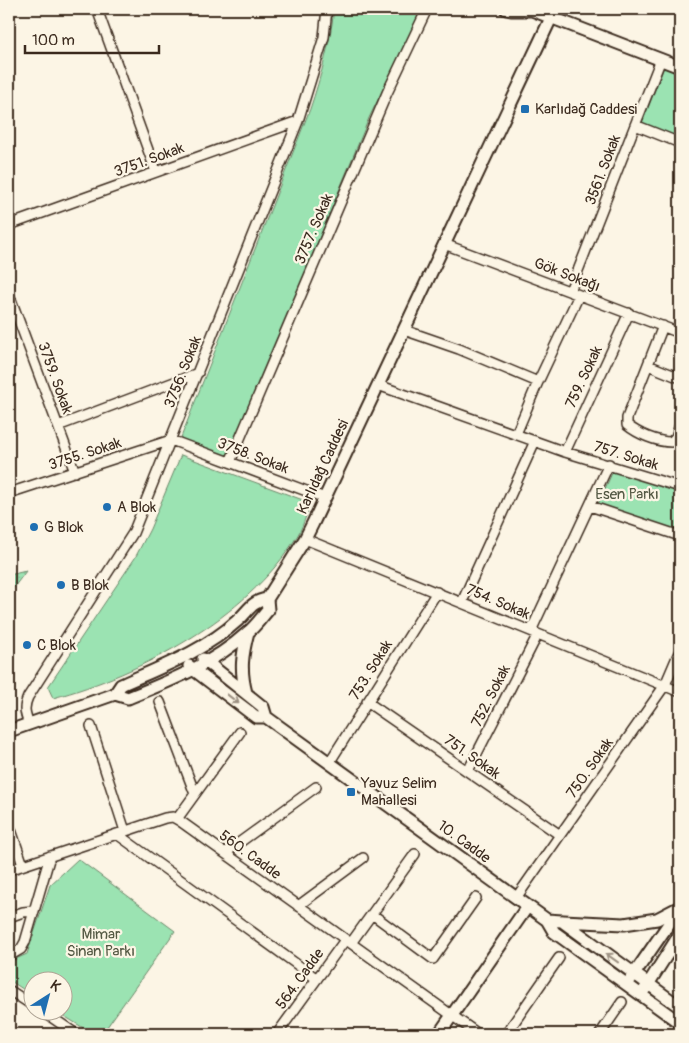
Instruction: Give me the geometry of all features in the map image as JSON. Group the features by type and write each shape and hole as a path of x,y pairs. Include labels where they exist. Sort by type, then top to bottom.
{"main road":[{"path":"506,9 531,10 680,67"},
{"name":"Karlıdağ Caddesi","path":"9,731 115,694 128,698 194,670 208,662 248,632 268,610 267,599 305,539 551,18"},
{"name":"Karlıdağ Caddesi","path":"115,694 121,684 180,659 194,651 237,621 256,601 267,599"},
{"path":"246,693 242,676 242,662 248,632"},
{"name":"10. Cadde","path":"194,651 264,707 266,717"},
{"name":"10. Cadde","path":"180,659 256,717 266,717 547,920 554,932 680,1024"},
{"path":"439,1034 528,907"},
{"path":"547,920 624,924 656,919 680,907"},
{"path":"626,984 680,907"},
{"path":"562,921 680,1007"},
{"path":"641,995 680,934"}],"street":[{"path":"97,9 156,172"},
{"name":"3756. Sokak","path":"29,724 24,711 24,705 28,697 133,533 298,121 324,36 327,9"},
{"name":"3757. Sokak","path":"230,462 387,93 427,9"},
{"name":"3561. Sokak","path":"570,291 661,59"},
{"name":"3751. Sokak","path":"9,225 298,121"},
{"path":"635,125 680,144"},
{"name":"Gök Sokağı","path":"444,244 680,333"},
{"name":"3759. Sokak","path":"9,294 75,472"},
{"path":"516,434 579,295"},
{"name":"759. Sokak","path":"564,452 629,313"},
{"path":"663,326 627,418 627,425 634,430 664,442 672,442 680,425"},
{"path":"404,330 459,349 538,382"},
{"path":"648,365 680,378"},
{"path":"58,426 198,373"},
{"name":"757. Sokak","path":"378,386 564,452 609,464 680,487"},
{"name":"3758. Sokak","path":"171,440 325,498"},
{"name":"3755. Sokak","path":"9,493 171,440"},
{"path":"462,602 535,441"},
{"name":"752. Sokak","path":"468,771 534,632 609,464"},
{"path":"590,506 680,536"},
{"name":"754. Sokak","path":"305,539 680,692"},
{"name":"753. Sokak","path":"329,763 437,592"},
{"name":"750. Sokak","path":"516,898 665,685 680,650"},
{"path":"160,702 195,794"},
{"name":"751. Sokak","path":"368,702 560,835"},
{"path":"91,726 121,832 317,979"},
{"path":"9,870 164,818 177,819 240,732"},
{"path":"225,853 316,786"},
{"name":"560. Cadde","path":"177,819 478,1034"},
{"path":"9,824 23,866"},
{"name":"564. Cadde","path":"279,1034 317,979 372,914 416,854"},
{"path":"9,956 21,949 25,942 50,856"},
{"path":"298,906 363,858"},
{"path":"372,914 433,959 476,898"},
{"path":"9,916 34,911"},
{"path":"506,1034 559,958"},
{"path":"9,990 22,998"},
{"path":"600,1034 622,1002"},
{"path":"56,1020 76,1034"}],"green space":[{"path":"334,9 422,9 369,118 228,459 180,440 310,109 325,60"},
{"path":"664,67 680,74 680,138 642,123"},
{"path":"181,455 311,503 303,525 275,567 250,593 221,617 189,639 156,658 87,688 53,698 48,687 135,558 150,529"},
{"name":"Esen Parkı","path":"613,471 680,491 680,532 598,504"},
{"path":"26,571 9,594 9,575"},
{"name":"Mimar Sinan Parkı","path":"78,859 175,931 102,1034 93,1034 70,1020 72,1020 72,970 22,970 22,988 9,980 9,962 27,954 50,885"}],"place":[{"name":"Karlıdağ Caddesi","path":"525,109"},
{"name":"A Blok","path":"107,507"},
{"name":"G Blok","path":"34,527"},
{"name":"B Blok","path":"61,585"},
{"name":"C Blok","path":"27,645"},
{"name":"Yavuz Selim Mahallesi","path":"351,792"}]}
